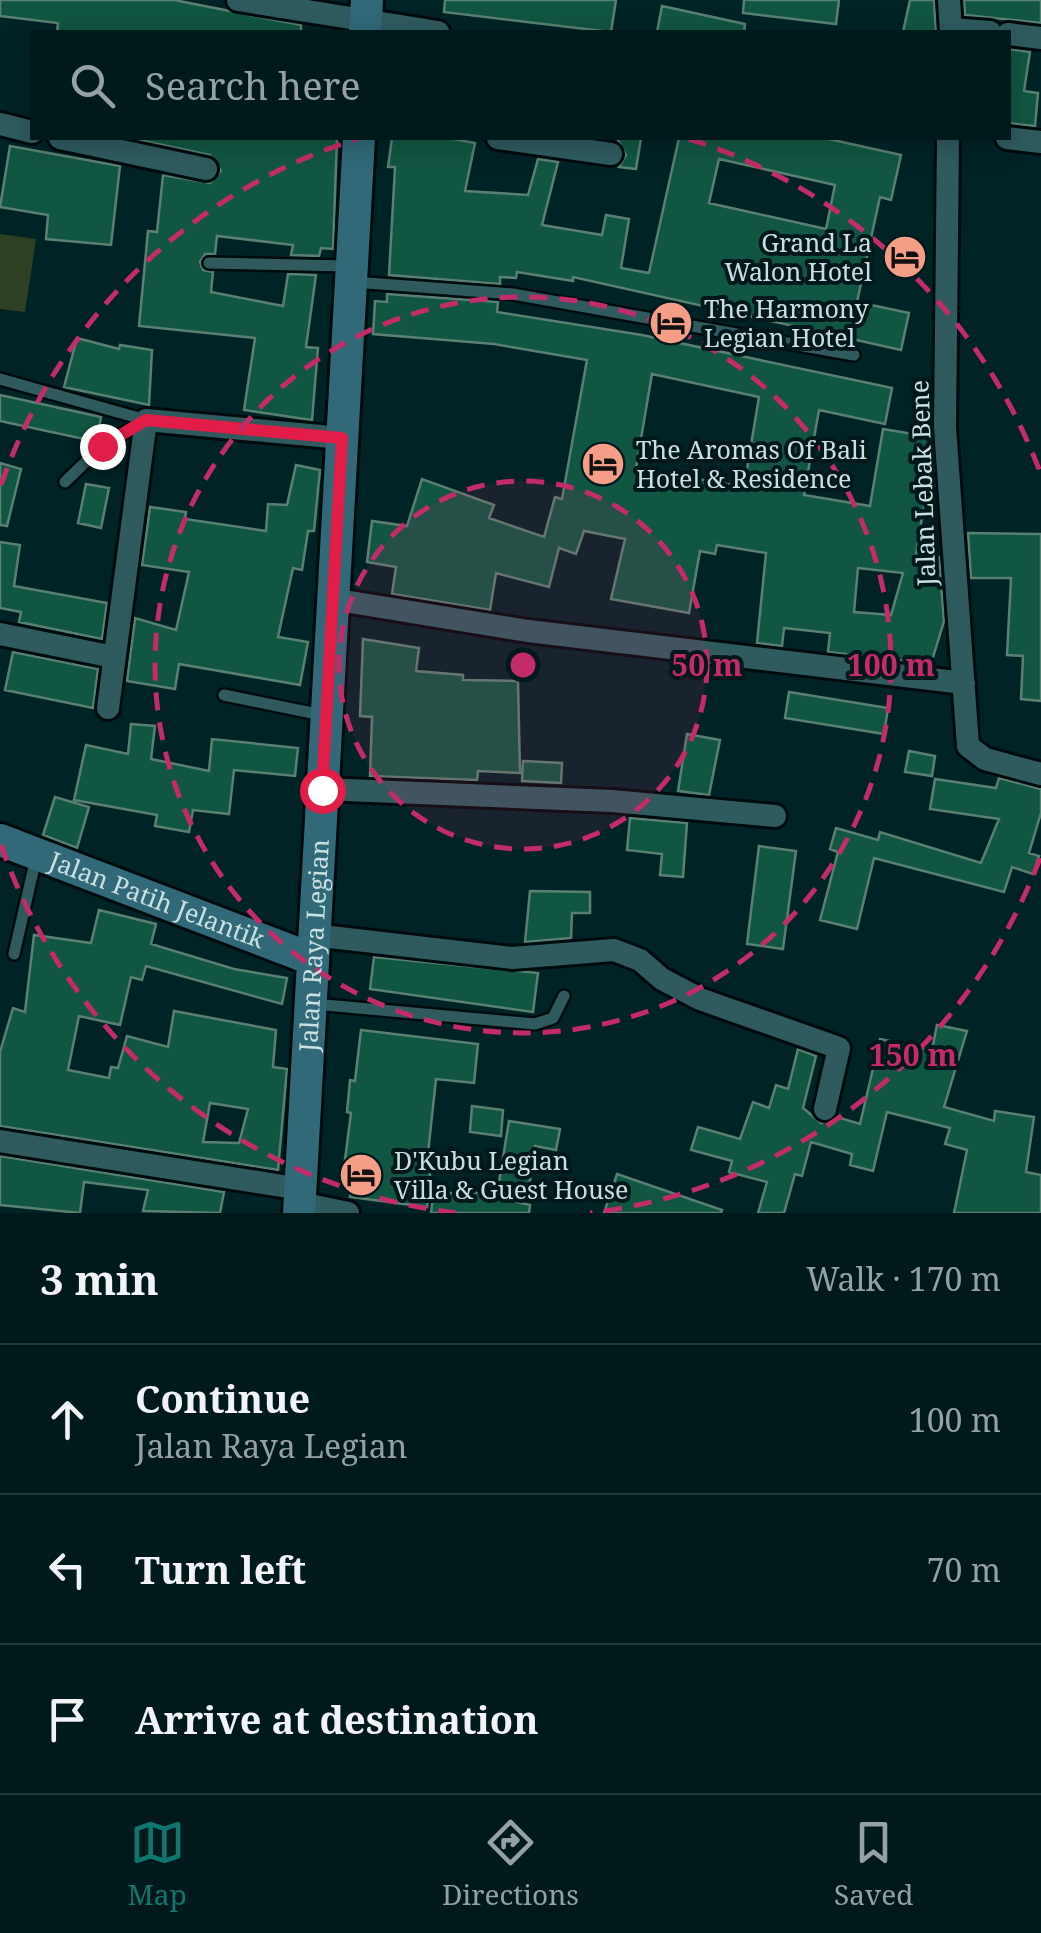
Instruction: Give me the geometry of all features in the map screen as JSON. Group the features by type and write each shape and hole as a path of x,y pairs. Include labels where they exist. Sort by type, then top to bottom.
{"main road":[{"name":"Jalan Raya Legian","path":"300,1202 359,140"},
{"name":"Jalan Patih Jelantik","path":"0,840 312,947"}],"street":[{"path":"238,0 366,17 428,30"},
{"path":"949,0 951,30"},
{"path":"1011,34 1041,38"},
{"path":"0,124 30,132"},
{"path":"1011,138 1041,142"},
{"path":"69,140 206,169"},
{"path":"512,140 612,154"},
{"name":"Jalan Lebak Bene","path":"948,140 945,428 972,751 1041,774"},
{"path":"108,708 146,420 342,438"},
{"path":"332,599 528,631 964,683"},
{"path":"0,634 114,658"},
{"path":"322,790 612,801 775,816"},
{"path":"312,947 512,958 614,950 640,960 662,979 700,1000 839,1048 826,1109"},
{"path":"0,1141 348,1213"}],"lane":[{"path":"209,264 351,274 513,294 854,355"},
{"path":"0,380 146,420"},
{"path":"65,482 102,446 146,420"},
{"path":"224,695 326,716"},
{"path":"14,954 38,854"},
{"path":"310,1004 535,1024 552,1018 564,996"}],"green space":[{"path":"0,234 36,239 25,312 0,309"}],"building":[{"path":"0,0 174,0 301,25 301,30 57,30 58,23 0,16"},
{"path":"445,0 616,0 611,30 444,12"},
{"path":"744,0 839,0 836,24 743,13"},
{"path":"910,0 934,0 936,30 903,30"},
{"path":"964,0 1041,0 1041,23 965,15"},
{"path":"662,6 745,24 744,30 657,30"},
{"path":"1011,49 1030,52 1024,91 1038,93 1035,126 1011,123"},
{"path":"139,140 337,140 333,249 321,248 319,256 291,255 293,245 217,236 215,254 205,254 200,262 203,270 213,272 211,292 283,306 288,274 316,275 306,347 318,348 312,420 244,410 255,338 139,326 148,231 157,232 163,175 210,183 221,171 210,155"},
{"path":"392,140 475,143 465,191 528,195 538,159 558,162 542,225 602,235 606,215 629,219 621,268 649,273 679,140 833,140 901,155 891,200 880,197 857,302 909,313 901,350 573,277 573,281 517,272 516,278 500,277 500,284 389,275 395,167 388,167","holes":["719,159 835,185 826,229 709,203"]},
{"path":"618,140 641,140 636,169 619,167 626,155"},
{"path":"10,146 120,166 111,245 46,239 48,215 0,207"},
{"path":"387,294 498,302 497,312 642,335 892,388 885,424 819,410 804,495 870,506 883,429 931,437 932,457 916,554 939,557 944,621 931,664 828,652 830,633 784,628 782,646 757,643 766,553 717,545 715,554 700,551 689,613 611,599 625,539 584,531 576,554 559,548 549,587 496,573 490,610 392,594 396,567 367,562 372,521 407,526 422,479 494,505 489,518 544,537 555,497 562,499 587,360 494,344 373,334 375,301 387,302","holes":["652,374 759,397 744,487 636,468","858,568 903,573 891,615 854,612"]},
{"path":"77,338 119,349 120,345 152,350 149,405 64,387"},
{"path":"0,395 101,417 97,438 93,441 0,421"},
{"path":"0,463 21,469 7,526 0,525"},
{"path":"296,465 320,470 314,531 308,531 302,570 293,568 278,637 308,642 300,685 179,664 175,689 127,681 135,618 176,630 189,572 142,565 150,507 186,512 185,519 266,531 268,504 287,505"},
{"path":"86,484 109,488 101,528 78,523"},
{"path":"968,533 1041,534 1041,701 1021,699 1023,656 1007,655 1011,578 971,578"},
{"path":"0,542 20,545 14,586 107,603 102,639 19,622 21,612 0,608"},
{"path":"363,639 419,648 416,671 463,675 463,680 518,681 520,773 478,771 477,780 370,776 372,717 360,716"},
{"path":"13,652 98,669 93,708 5,690"},
{"path":"789,692 888,708 884,734 785,718"},
{"path":"131,724 155,726 151,759 209,771 212,739 298,748 295,776 234,770 229,814 193,810 189,832 155,826 157,815 74,800 86,745 128,754"},
{"path":"687,734 720,740 709,795 678,791"},
{"path":"909,751 935,756 932,776 905,772"},
{"path":"523,761 562,763 561,783 522,781"},
{"path":"999,778 1041,789 1041,813 1029,853 1039,856 1033,874 1012,867 1004,892 874,858 857,929 820,920 838,852 830,849 836,828 878,840 880,832 981,863 999,819 930,809 935,779 996,788"},
{"path":"55,797 89,807 77,848 43,835"},
{"path":"630,818 687,823 683,877 660,875 662,854 627,850"},
{"path":"759,846 796,851 783,949 747,944"},
{"path":"530,891 590,892 590,913 572,913 571,938 525,942"},
{"path":"99,910 156,924 151,944 234,969 287,978 282,1004 146,966 142,980 131,977 120,1025 79,1016 68,1070 109,1078 111,1067 118,1068 127,1036 168,1047 174,1011 276,1030 273,1067 287,1069 278,1170 0,1126 0,1052 13,1008 25,1012 34,935 91,943","holes":["210,1103 248,1109 239,1143 203,1142"]},
{"path":"374,957 538,973 533,1012 370,989"},
{"path":"937,1025 967,1031 944,1107 994,1121 995,1111 1034,1117 1026,1172 1041,1175 1041,1213 954,1213 967,1150 945,1144 950,1128 887,1112 873,1171 850,1165 852,1154 811,1142 802,1176 795,1174 784,1213 758,1213 767,1182 729,1172 732,1161 691,1150 698,1127 740,1139 753,1102 769,1108 776,1085 788,1089 798,1049 816,1056 803,1108 821,1123 837,1117 860,1124 880,1039 932,1050"},
{"path":"361,1030 478,1044 474,1083 436,1079 427,1207 350,1197 351,1184 342,1183 351,1113 347,1112 350,1080 355,1081"},
{"path":"472,1106 503,1110 501,1136 470,1132"},
{"path":"509,1121 560,1129 556,1150 535,1146 529,1187 499,1182"},
{"path":"0,1156 224,1192 220,1213 143,1211 148,1190 84,1182 80,1213 0,1205"},
{"path":"617,1174 722,1210 721,1213 604,1213"},
{"path":"434,1190 468,1196 469,1191 530,1205 529,1213 431,1213"}],"place":[{"name":"Grand La Walon Hotel","path":"905,257"},
{"name":"The Harmony Legian Hotel","path":"671,323"},
{"name":"The Aromas Of Bali Hotel & Residence","path":"603,464"},
{"name":"D'Kubu Legian Villa & Guest House","path":"361,1175"}],"route":[{"path":"102,446 146,420 342,438 322,790"}]}
